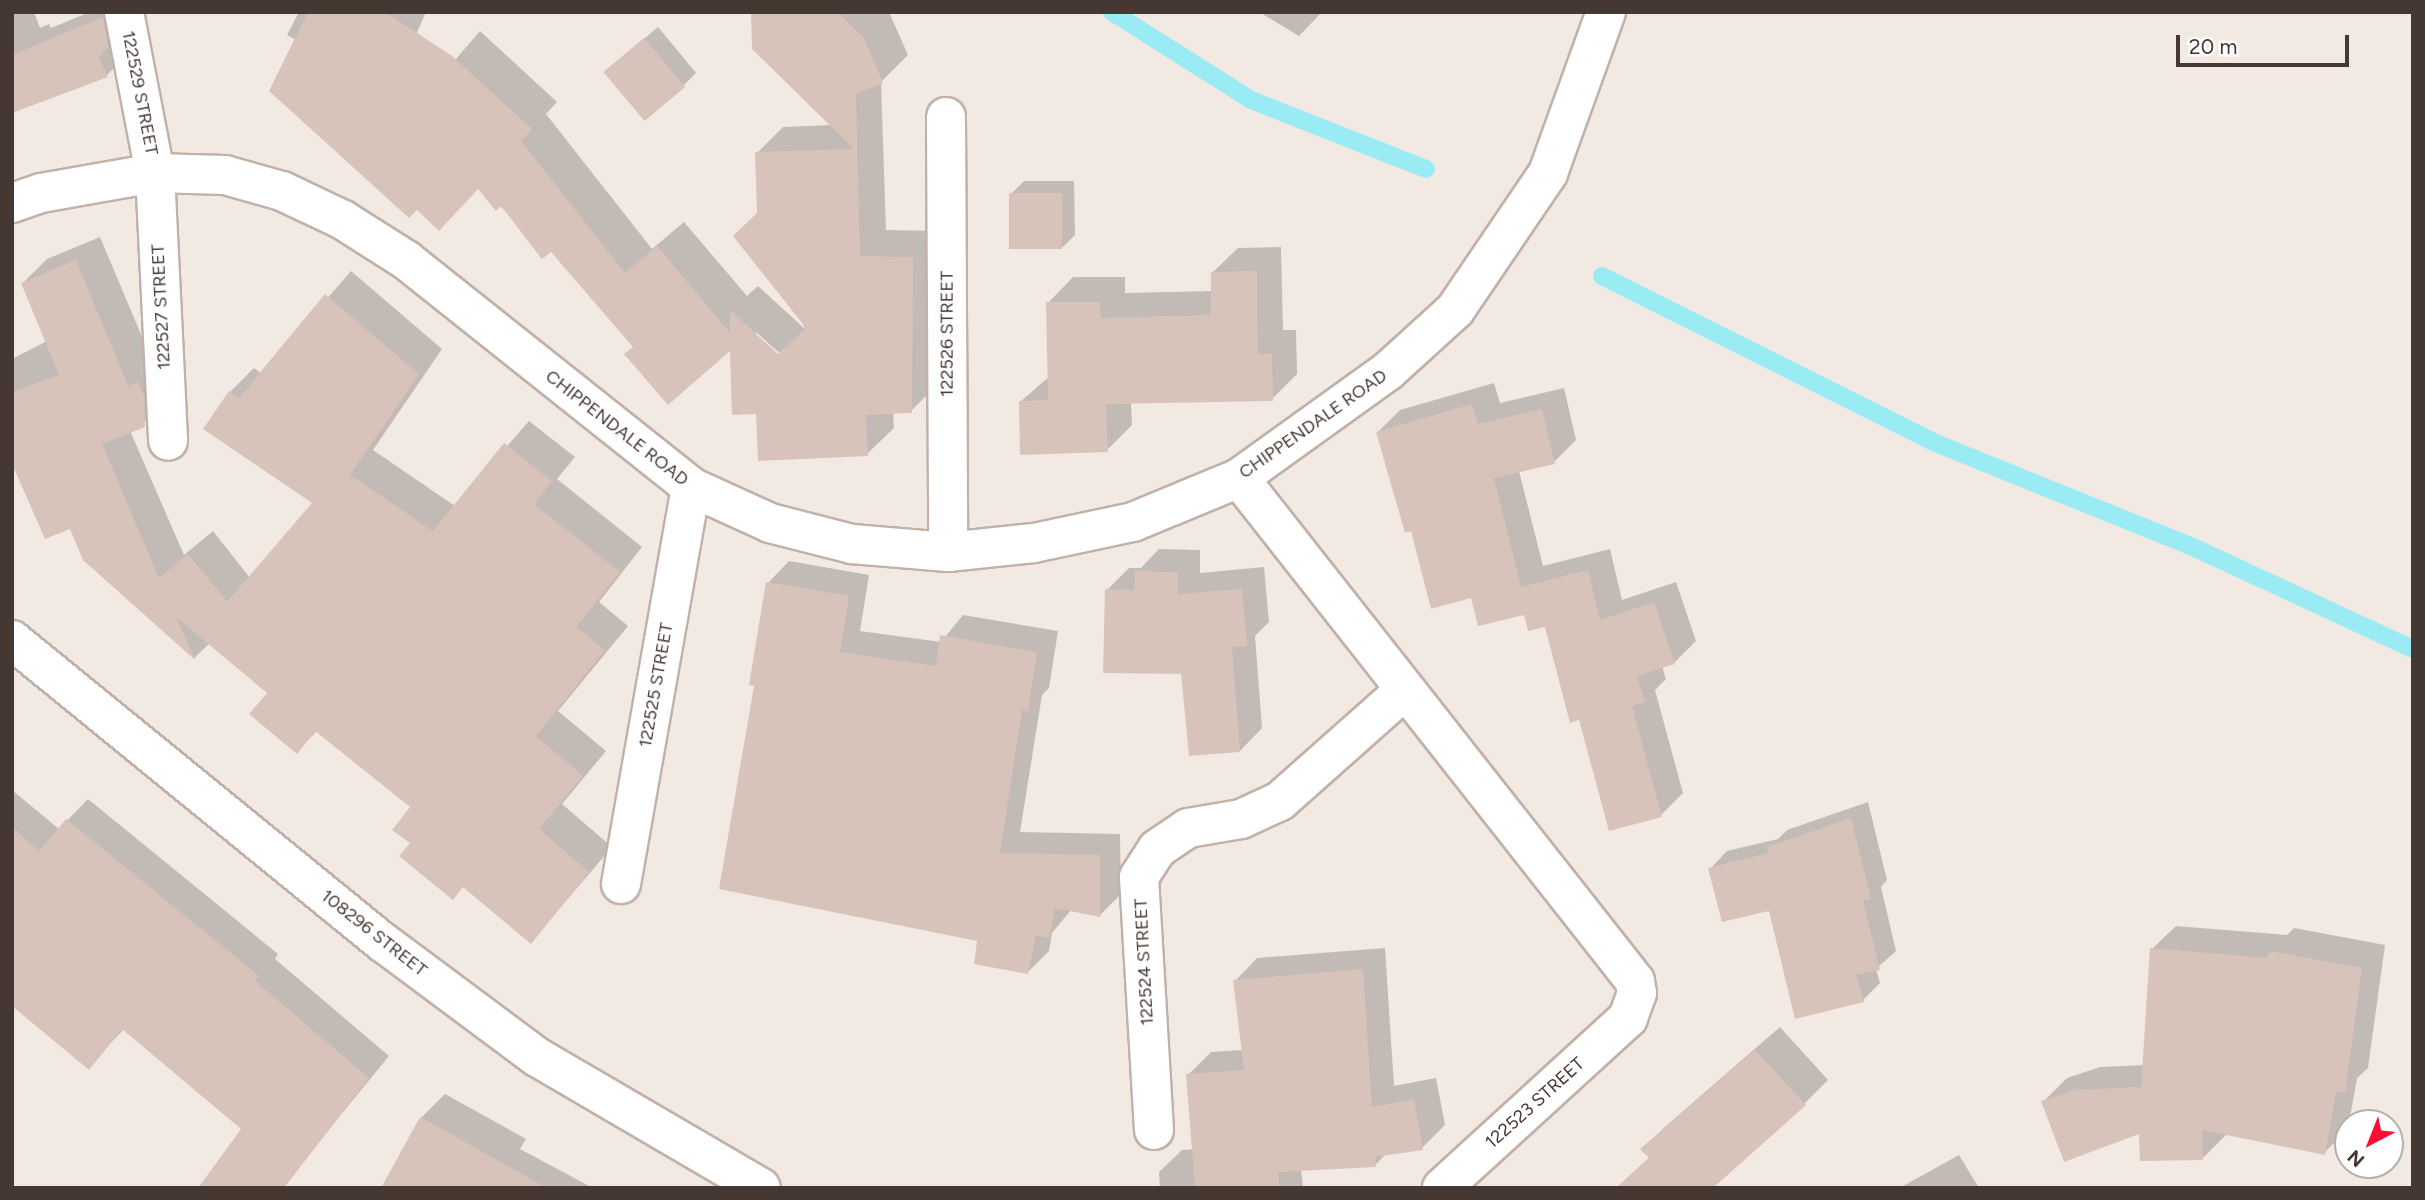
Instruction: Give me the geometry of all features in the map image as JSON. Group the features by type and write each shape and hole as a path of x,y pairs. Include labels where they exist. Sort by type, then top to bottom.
{"street":[{"name":"122529 STREET","path":"124,12 155,173"},
{"name":"CHIPPENDALE ROAD","path":"12,203 155,173 225,175 282,191 343,220 406,260 691,487 770,523 852,544 948,552 1034,543 1133,522 1239,478 1388,371 1455,310 1548,173 1606,12"},
{"name":"122526 STREET","path":"946,117 948,552"},
{"name":"122527 STREET","path":"155,173 168,441"},
{"path":"1239,478 1405,690"},
{"name":"122525 STREET","path":"621,884 691,487"},
{"name":"108296 STREET","path":"12,640 384,943 537,1056 761,1188"},
{"name":"122523 STREET","path":"1405,690 1631,971 1637,993 1628,1018 1442,1188"},
{"name":"122524 STREET","path":"1154,1130 1139,877 1157,849 1188,828 1241,819 1280,801 1405,690"}],"building":[{"path":"308,12 385,12 452,56 532,129 521,141 625,273 657,246 730,333 730,310 778,354 806,328 733,236 757,213 755,152 854,149 752,49 751,12 837,12 864,38 883,83 856,94 860,256 913,257 912,413 866,415 868,456 758,461 756,414 732,415 730,351 668,405 624,354 633,347 551,252 542,259 501,206 496,211 478,189 439,231 417,210 409,218 269,91"},
{"path":"103,17 108,47 99,57 108,77 12,113 12,55"},
{"path":"644,38 685,87 645,121 603,72"},
{"path":"1009,193 1062,193 1062,249 1009,249"},
{"path":"76,260 128,386 138,382 144,396 145,427 102,444 159,578 188,554 227,602 312,503 203,429 229,391 239,398 325,294 419,374 350,475 433,531 504,443 552,481 534,504 620,572 576,627 605,650 536,736 583,776 539,829 589,872 531,944 463,887 453,900 399,856 410,843 392,830 410,807 315,731 297,754 249,714 267,693 176,617 195,660 83,560 70,529 45,539 12,464 12,392 59,375 21,283"},
{"path":"1257,271 1258,354 1272,354 1273,401 1106,404 1108,452 1020,455 1019,401 1048,400 1046,302 1100,302 1101,318 1211,315 1211,272"},
{"path":"1472,404 1478,424 1542,409 1555,464 1494,478 1521,587 1588,570 1600,620 1654,602 1675,664 1637,676 1645,702 1632,706 1662,817 1609,831 1579,720 1570,723 1545,627 1528,631 1524,615 1478,626 1471,598 1431,609 1411,531 1405,533 1376,432"},
{"path":"1135,571 1178,572 1178,594 1242,589 1247,646 1232,647 1240,752 1189,756 1181,674 1103,673 1105,589 1134,590"},
{"path":"766,582 849,596 840,652 936,666 940,635 1037,652 1028,711 1022,710 1000,853 1100,855 1100,917 1055,908 1049,938 1036,935 1028,974 974,964 977,941 719,889 754,686 749,685"},
{"path":"1851,818 1871,899 1863,901 1880,970 1856,975 1864,1002 1795,1019 1769,911 1722,922 1708,868 1769,853 1767,847"},
{"path":"66,819 259,976 255,981 369,1078 284,1188 198,1188 241,1129 122,1029 89,1070 12,1006 12,827 39,851"},
{"path":"2150,948 2267,958 2269,951 2362,968 2345,1093 2336,1092 2325,1155 2202,1130 2203,1160 2140,1161 2139,1134 2064,1162 2041,1101 2075,1090 2141,1087"},
{"path":"1363,969 1372,1107 1414,1099 1423,1150 1375,1157 1376,1167 1278,1172 1279,1188 1195,1188 1186,1074 1244,1070 1233,980"},
{"path":"1755,1050 1806,1105 1713,1188 1616,1188 1649,1158 1640,1149"},
{"path":"420,1117 547,1188 381,1188"}],"waterway":[{"path":"1112,12 1251,100 1426,169"},
{"path":"1602,276 1933,442 2193,547 2413,649"}]}
